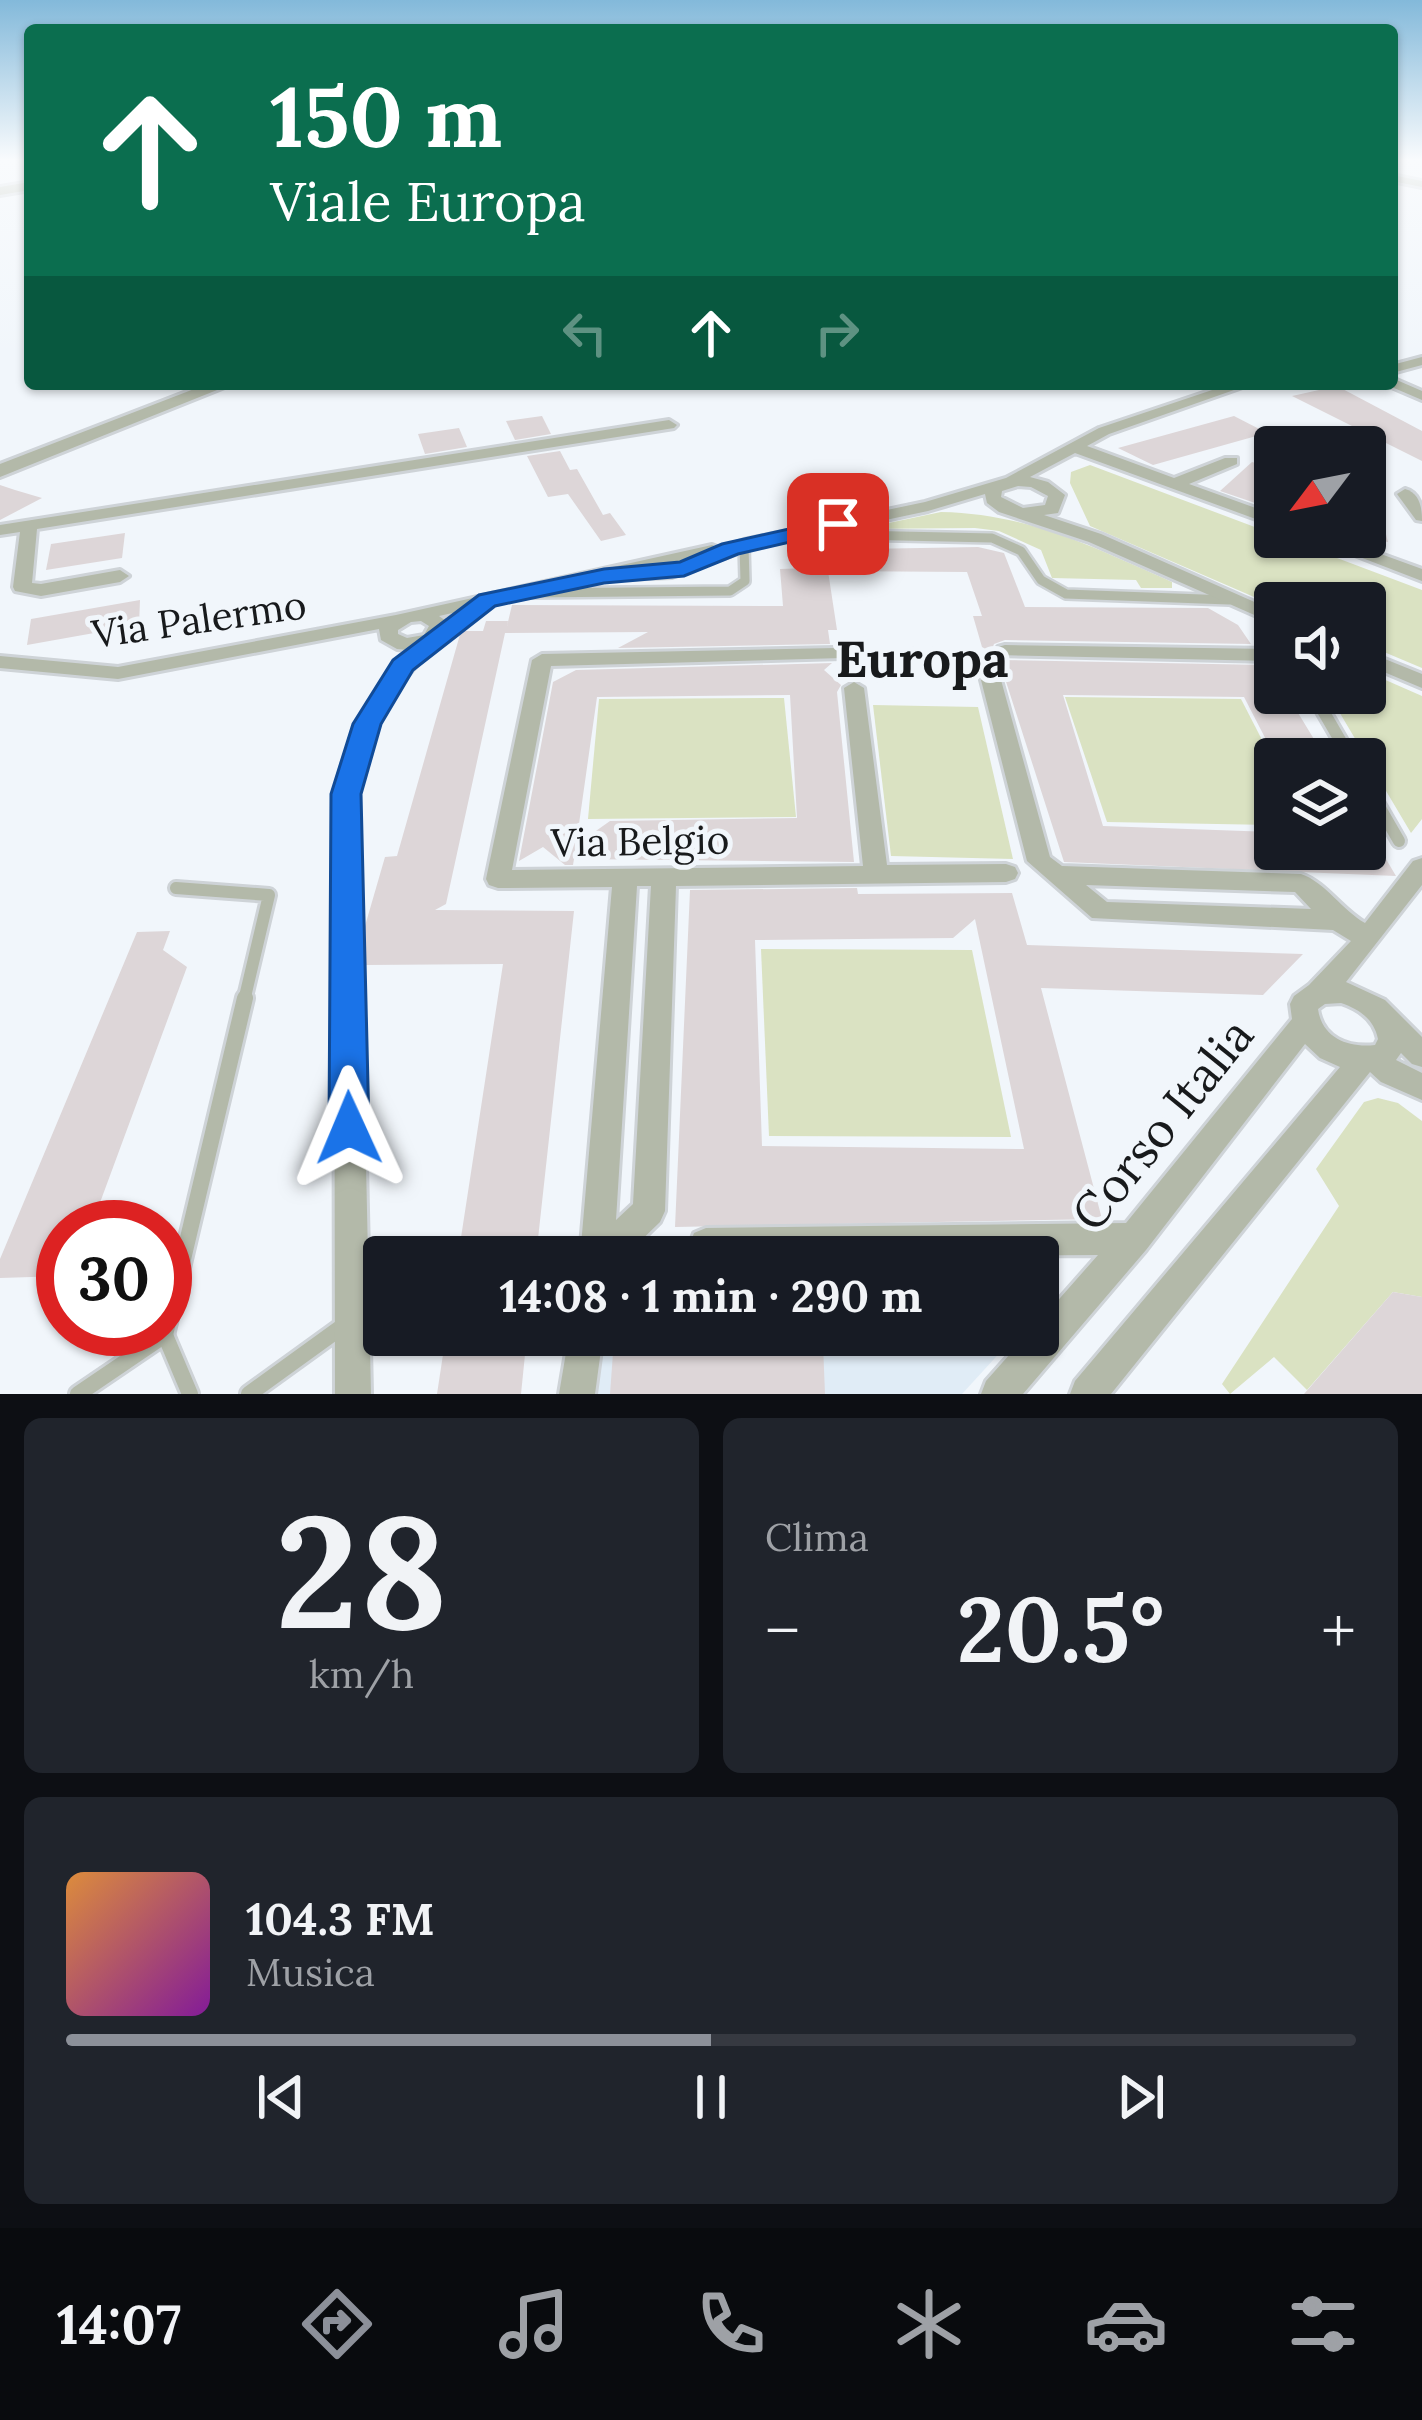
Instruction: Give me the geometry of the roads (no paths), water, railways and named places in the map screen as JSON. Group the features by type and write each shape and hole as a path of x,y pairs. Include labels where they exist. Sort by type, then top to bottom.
{"street":[{"path":"0,471 208,390"},
{"path":"928,506 1004,483 1117,425 1225,390"},
{"path":"0,530 669,425"},
{"path":"1066,452 1254,513"},
{"path":"1054,498 1051,474 1066,452"},
{"path":"1175,484 1231,461"},
{"path":"1004,483 1033,482 1095,538"},
{"path":"1004,483 993,499 1095,538 1254,609"},
{"path":"1405,494 1422,516"},
{"path":"928,506 970,505 1020,512 1054,498"},
{"name":"Via Palermo","path":"0,662 118,673 338,635 401,637 514,593 604,576 684,569 737,547 928,506"},
{"path":"28,526 22,587 41,590 120,576"},
{"path":"1375,558 1422,575"},
{"path":"401,637 433,638 487,600"},
{"path":"352,1394 346,794 401,637 437,620 433,638"},
{"path":"1006,650 1254,655"},
{"name":"Via Belgio","path":"835,654 542,660 498,879 1006,873"},
{"path":"1386,666 1422,682"},
{"path":"991,680 1039,861 1101,911 1338,920 1362,947 1356,974 1392,1030 1391,1048 1369,1059 1088,1394"},
{"path":"854,688 876,874"},
{"name":"Corso Italia","path":"999,1394 1134,1238 1422,867"},
{"path":"622,1236 649,1211 664,877"},
{"path":"600,1236 626,878"},
{"path":"1312,1008 1354,995 1382,1014 1422,1055"},
{"name":"Corso Italia","path":"1312,1008 1335,1052 1369,1059 1422,1087"},
{"path":"1059,1239 1134,1238"},
{"path":"577,1394 583,1356"}],"lane":[{"path":"793,533 992,538 1022,551 1041,580 1066,594 1233,600"},
{"path":"514,593 730,591 745,580 737,547"},
{"path":"1386,818 1399,841"},
{"path":"176,889 269,895 192,1221"},
{"path":"249,1394 351,1320"},
{"path":"78,1394 134,1356"},
{"path":"174,1356 190,1394"}],"district":[{"name":"Europa","path":"922,658"}]}
